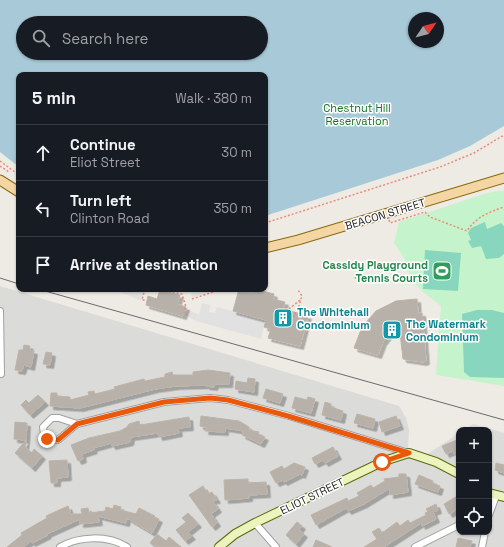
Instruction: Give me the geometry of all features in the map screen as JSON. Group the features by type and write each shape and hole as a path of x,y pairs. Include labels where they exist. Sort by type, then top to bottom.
{"main road":[{"path":"3,177 16,189"},
{"name":"BEACON STREET","path":"268,247 298,240 504,178"}],"street":[{"path":"0,311 1,374"},
{"path":"77,424 58,418 52,418 43,427 44,434 47,439 58,440 77,424 164,402 210,398 228,400 288,416 409,453 436,462 456,472"},
{"name":"ELIOT STREET","path":"219,547 235,534 255,523 382,462 409,453"},
{"path":"492,506 496,495"},
{"path":"255,523 276,547"},
{"path":"415,547 456,526"},
{"path":"482,547 484,535"},
{"path":"60,547 66,543 84,538 106,540 127,547"}],"path":[{"path":"268,222 440,167 474,153 504,135"},
{"path":"0,161 16,173"},
{"path":"0,166 9,172"},
{"path":"3,177 9,172 10,169"},
{"path":"389,222 424,212 430,217 467,231 472,224 483,215 504,207"},
{"path":"355,277 358,282"},
{"path":"291,321 303,295 298,290"},
{"path":"144,292 142,300 146,300"},
{"path":"172,292 182,294 186,307 184,313"},
{"path":"192,299 213,292"},
{"path":"282,311 283,309 290,308 300,300"}],"shaded area":[{"path":"0,286 399,406 406,418 409,430 408,450 426,455 456,435 456,535 492,535 492,430 504,433 504,547 0,547"},
{"path":"121,292 144,292 141,301"},
{"path":"191,292 209,292 192,298"},
{"path":"202,303 210,305 209,312 215,313 217,307 265,320 261,339 196,321 184,314 189,310 199,315"},
{"path":"473,424 483,427 468,427"}],"green space":[{"path":"504,190 504,386 436,375 441,306 422,291 410,277 405,259 394,243 399,222 487,193"},
{"path":"485,222 487,229 501,223 504,226 504,254 499,258 486,259 481,246 472,248 468,241 471,240 468,233 471,228"},
{"name":"Cassidy Playground Tennis Courts","path":"425,250 461,253 458,291 423,289"},
{"path":"477,310 492,310 504,313 504,378 470,377 464,372 462,314"}],"water":[{"name":"Chestnut Hill Reservation","path":"0,0 504,0 504,126 470,146 438,160 268,215 268,72 16,72 16,165 0,152"}],"building":[{"path":"159,292 168,292 180,295 177,304 186,307 183,316 146,305 148,296 157,299"},
{"name":"The Whitehall Condominium","path":"238,292 266,292 274,294 273,299 285,302 283,309 308,316 300,346 268,338 271,329 264,327 266,320 233,311"},
{"name":"The Watermark Condominium","path":"417,299 418,313 422,313 426,361 423,362 403,359 400,333 392,331 383,342 378,355 354,348 362,327 376,311 396,301"},
{"path":"24,345 30,346 29,350 34,351 31,367 24,365 22,371 15,370 19,350 23,350"},
{"path":"46,352 52,353 50,365 43,364"},
{"path":"208,370 230,373 229,384 215,384 214,387 206,386 207,385 176,386 155,389 80,408 50,406 51,393 57,393 57,396 70,397 70,400 89,395 88,392 94,391 95,394 144,379 145,381 165,377 165,374 172,372 173,375 193,375 193,372"},
{"path":"248,378 255,379 254,392 235,389 236,381 247,383"},
{"path":"266,389 283,394 280,403 263,398"},
{"path":"38,395 45,402 30,415 21,405 26,400 29,403"},
{"path":"295,397 307,400 308,397 315,399 311,413 292,408"},
{"path":"325,402 331,404 331,407 343,411 341,420 322,415"},
{"path":"357,414 375,419 373,428 354,423"},
{"path":"201,416 239,421 249,427 249,430 259,432 258,434 265,437 261,444 242,435 244,431 225,428 225,432 205,431 206,427 200,426"},
{"path":"396,416 400,426 382,432 379,422"},
{"path":"189,417 190,427 178,428 179,433 159,437 158,433 131,437 130,442 112,446 111,443 93,448 94,450 82,454 83,459 78,461 71,445 89,438 120,431 129,424 139,421 140,425"},
{"path":"15,422 27,423 26,440 14,439"},
{"path":"26,440 25,447 32,453 34,449 42,456 32,468 15,453"},
{"path":"456,440 456,453 454,454 453,451 446,454 442,446"},
{"path":"333,447 338,456 325,463 323,460 315,464 312,458"},
{"path":"67,460 68,477 57,478 57,483 51,483 49,461"},
{"path":"294,463 305,467 302,475 300,474 284,482 283,480 276,483 270,472 282,466 284,469"},
{"path":"496,463 504,465 504,473 495,470"},
{"path":"399,474 406,474 408,492 390,495 390,488 364,504 348,511 346,508 316,525 311,515 347,498 348,501 359,496 357,493 371,485 373,488 385,481 384,479 399,477"},
{"path":"419,475 440,486 438,492 415,484"},
{"path":"248,479 248,483 266,482 267,494 249,495 249,498 225,500 224,480"},
{"path":"203,486 208,494 212,492 217,500 212,500 218,509 211,514 217,523 212,527 189,495"},
{"path":"456,497 456,510 449,514 444,504"},
{"path":"436,504 438,510 433,512 436,519 422,526 421,523 384,547 364,547 377,539 372,532 379,528 382,533 397,522 400,526 408,520 410,523 426,515 425,513 428,512 426,509"},
{"path":"114,505 121,507 120,510 136,514 139,508 155,516 154,517 159,519 152,533 127,518 126,523 98,516 99,522 80,524 80,519 47,534 48,535 32,543 31,541 23,547 7,547 22,535 21,533 47,518 46,516 68,506 71,514 82,514 81,509 88,508 89,513 105,511 106,507 113,509"},
{"path":"188,513 198,524 188,532 192,536 185,541 176,530 186,522 182,518"},
{"path":"297,522 302,526 299,530 304,534 296,544 286,535"},
{"path":"157,534 166,541 169,537 181,547 155,547 150,543"},
{"path":"458,538 472,541 470,547 456,547"},
{"path":"316,540 332,547 313,547"}],"tram line":[{"path":"0,278 16,283"},
{"path":"49,292 504,420"}],"place":[{"name":"Cassidy Playground Tennis Courts","path":"442,271"},
{"name":"The Whitehall Condominium","path":"283,318"},
{"name":"The Watermark Condominium","path":"392,330"}],"route":[{"path":"47,439 53,441 58,440 77,424 164,402 184,399 210,398 228,400 288,416 409,453 382,462"}]}
